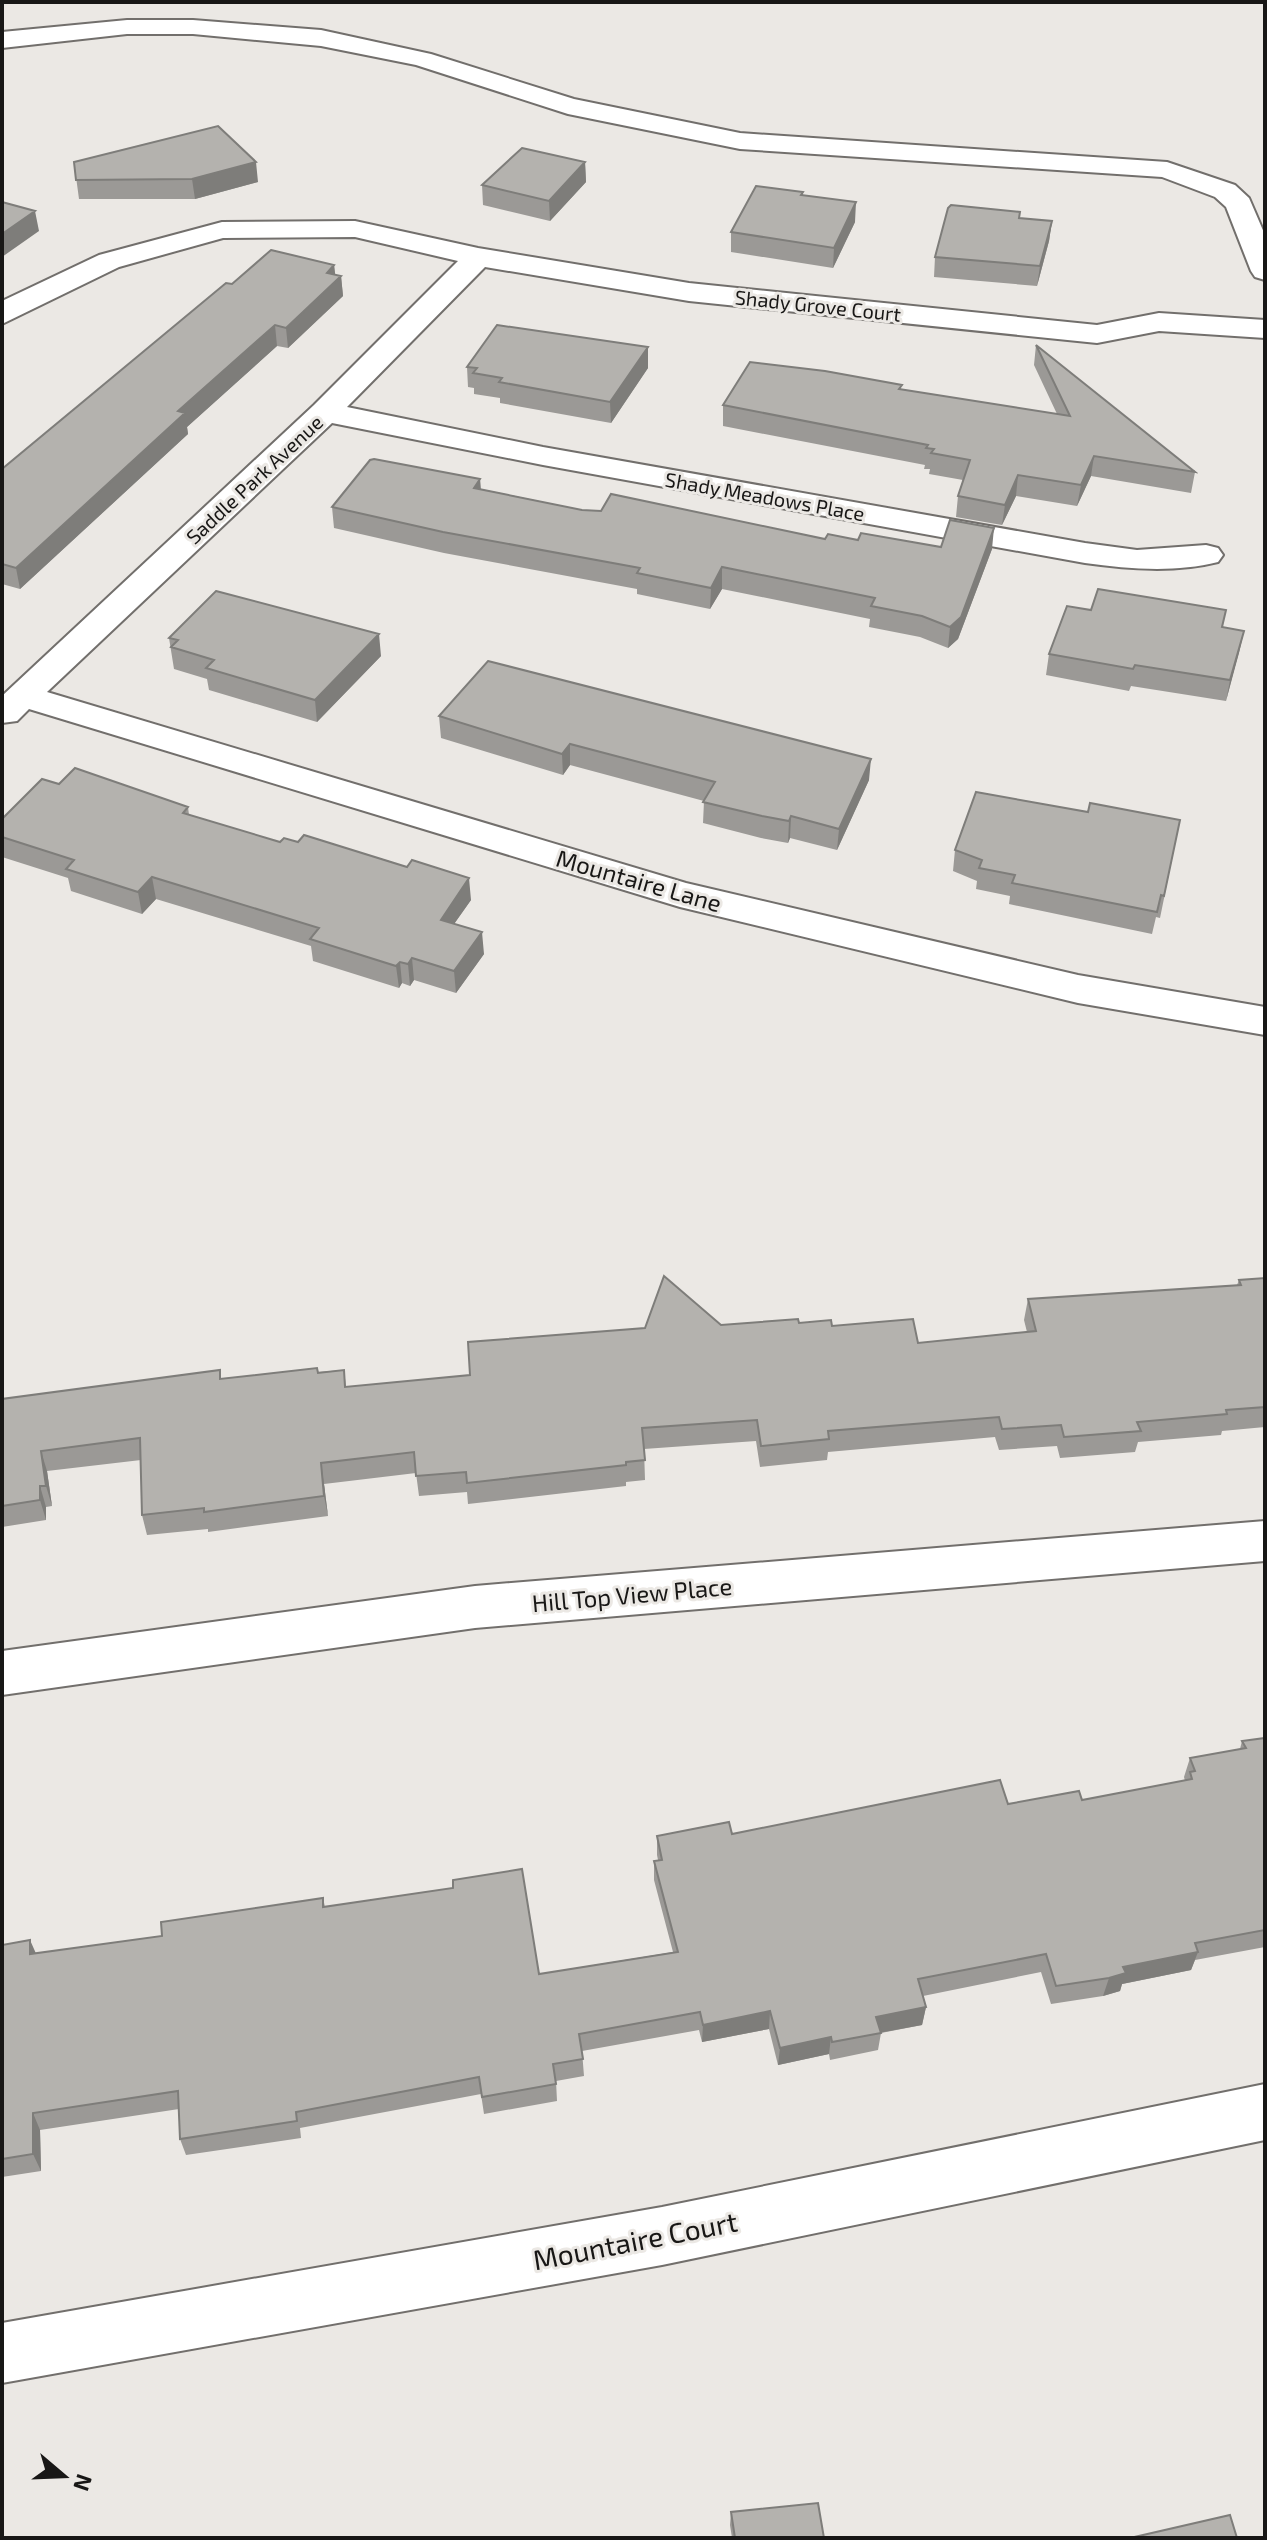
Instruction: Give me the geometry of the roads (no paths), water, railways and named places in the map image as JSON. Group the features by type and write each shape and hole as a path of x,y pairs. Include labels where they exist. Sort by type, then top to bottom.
{"street":[{"path":"178,27 192,2"},
{"path":"2,40 127,27 244,29 369,45 568,106 740,141 1040,163 1133,165 1167,170 1225,191 1239,204 1265,271"},
{"name":"Shady Grove Court","path":"2,315 22,300 109,261 222,230 355,229 478,257 689,292 1097,334 1159,322 1265,329"},
{"name":"Saddle Park Avenue","path":"13,705 325,412 478,257"},
{"name":"Shady Meadows Place","path":"325,412 543,456 1085,553 1137,560 1206,555"},
{"name":"Mountaire Lane","path":"13,705 680,894 1078,989 1265,1021"},
{"name":"Hill Top View Place","path":"2,1673 475,1607 1265,1541"},
{"name":"Mountaire Court","path":"2,2353 662,2236 1265,2112"}]}
